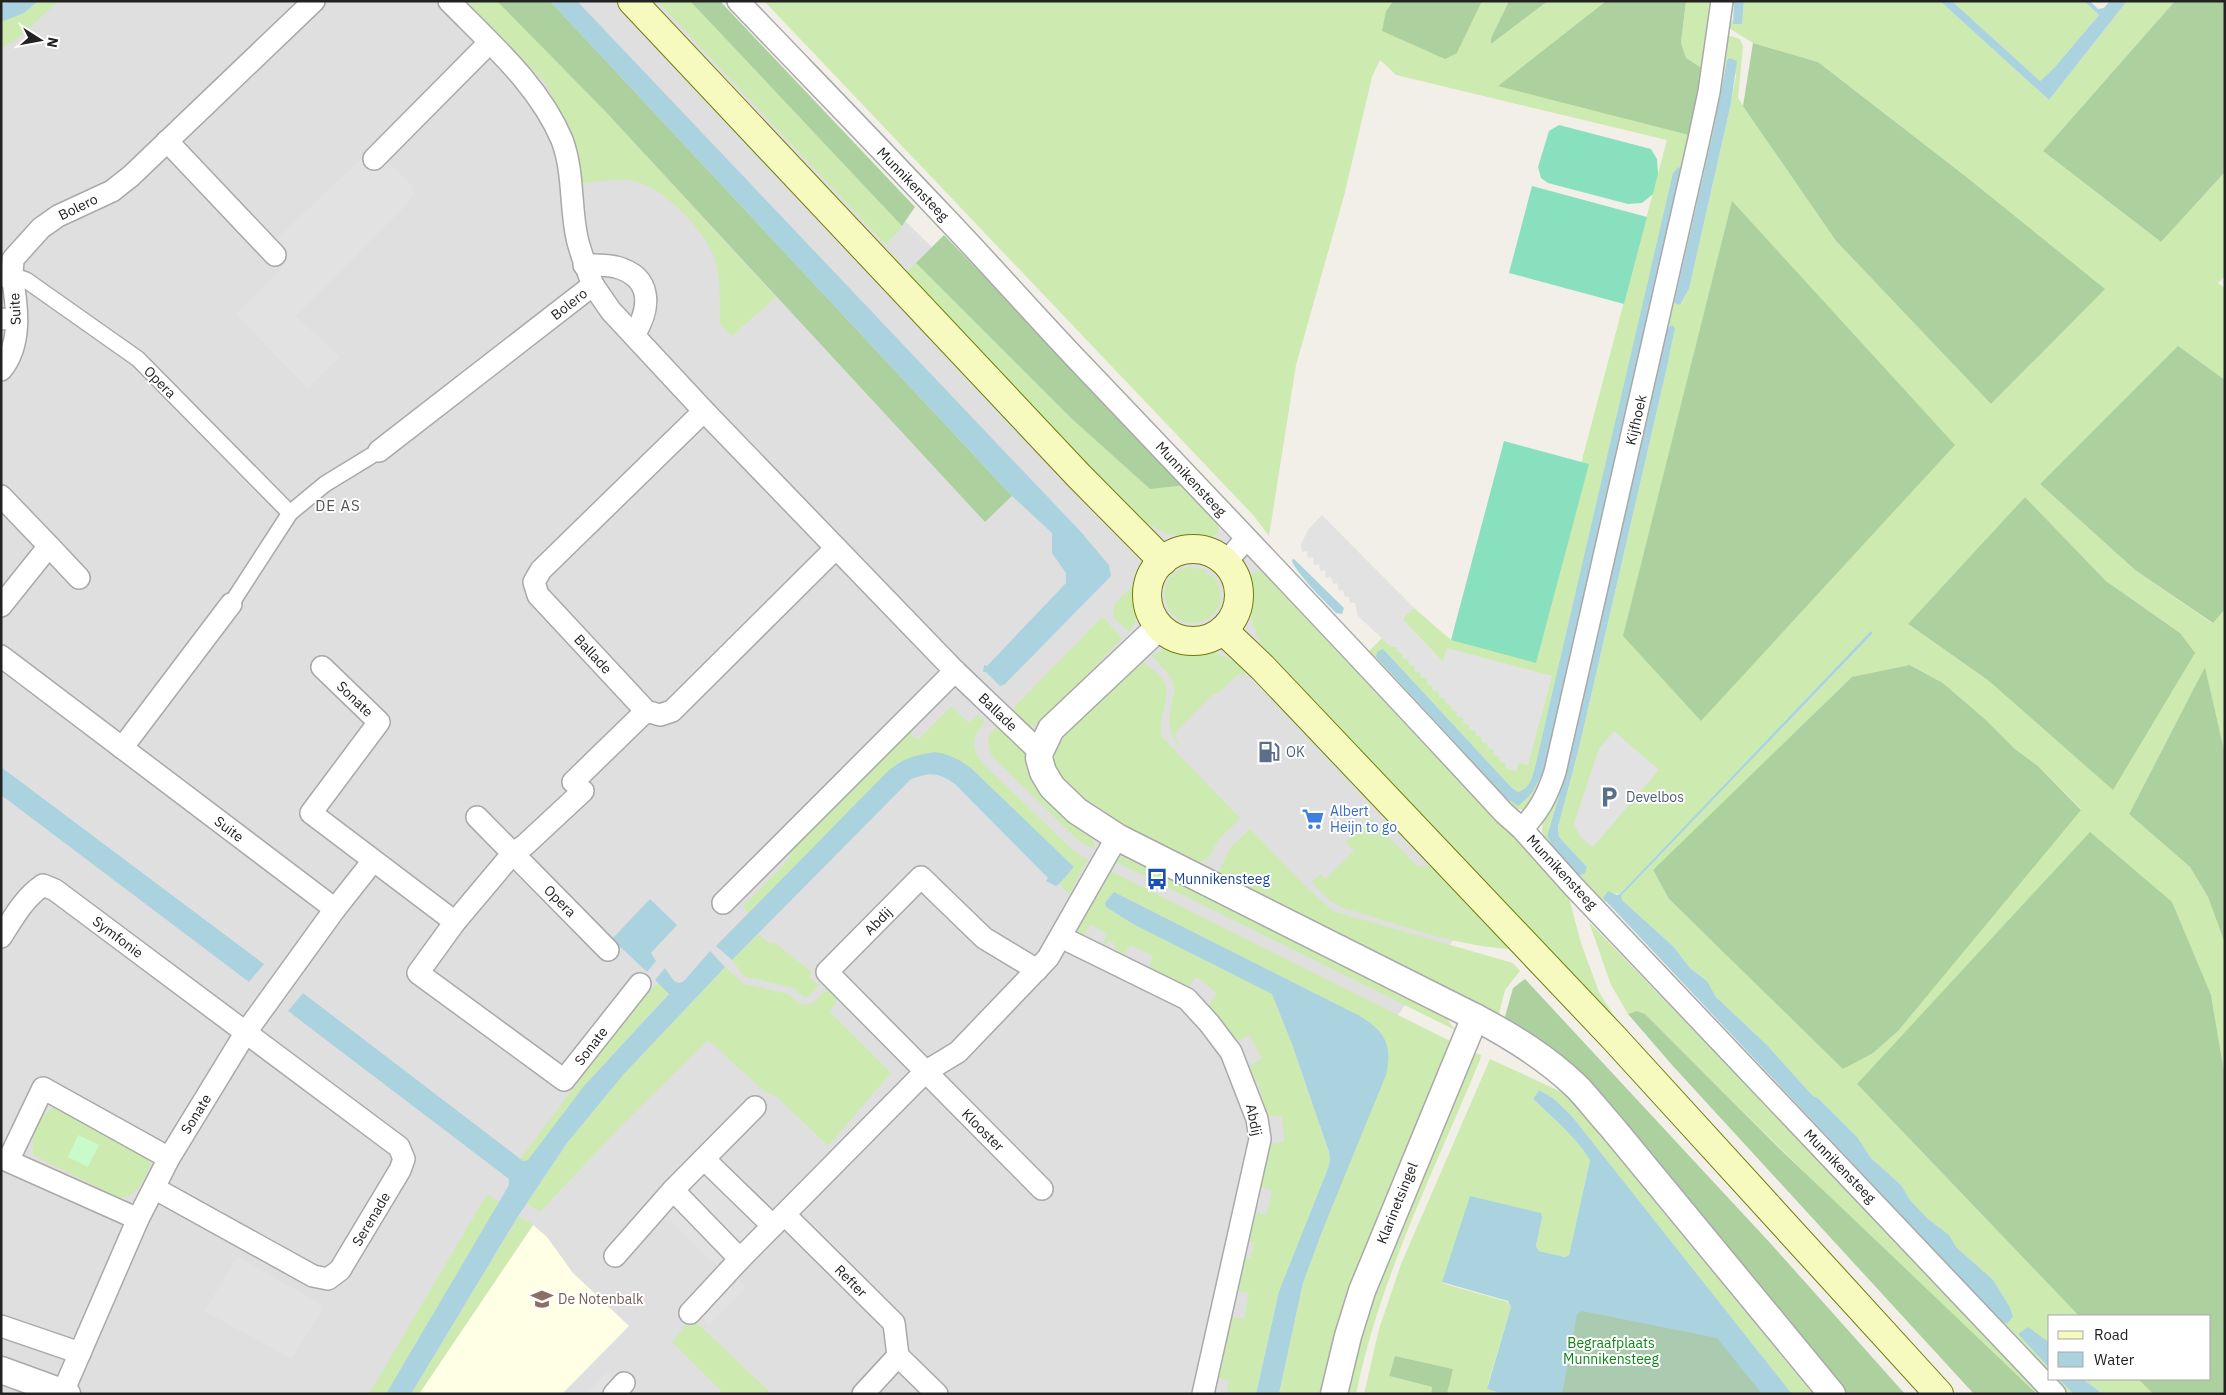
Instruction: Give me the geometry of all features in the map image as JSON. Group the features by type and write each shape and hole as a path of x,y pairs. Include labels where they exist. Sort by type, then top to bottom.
{"main road":[{"path":"632,1 1079,476 1162,561"},
{"path":"1194,549 1211,554 1225,563 1236,581 1238,592 1235,612 1222,630 1211,637 1190,640 1170,635 1159,626 1151,614 1147,600 1148,586 1153,572 1162,561 1177,552 1194,549"},
{"path":"1222,630 1262,667 1614,1038 1939,1394"}],"street":[{"name":"Bolero","path":"7,275 13,259 41,228 58,216 112,191 131,176 314,1"},
{"name":"Bolero","path":"378,451 593,286 584,265 577,237 571,176 562,140 528,84 449,1"},
{"name":"Munnikensteeg","path":"738,1 941,213 1083,367 1196,483 1246,539 1347,643 1504,813 1522,829 1573,886 2055,1394"},
{"name":"Kijfhoek","path":"1522,829 1539,810 1548,793 1555,772 1700,139 1722,1"},
{"path":"374,159 489,43"},
{"path":"167,141 274,255"},
{"path":"584,265 617,267 634,275 645,290 647,306 643,321 634,335"},
{"name":"Suite","path":"1,370 6,364 15,340 16,296 7,275"},
{"name":"Opera","path":"7,275 26,280 138,359 290,513"},
{"name":"Ballade","path":"593,286 611,312 704,411 955,671 1040,752"},
{"name":"Ballade","path":"646,711 538,595 534,582 541,570 704,411"},
{"path":"122,748 231,604 290,513 325,484 378,451"},
{"path":"1,496 79,578"},
{"path":"1225,563 1246,539"},
{"path":"1,606 49,546"},
{"path":"513,853 525,844 646,711 660,715 672,711 836,548"},
{"path":"1159,626 1051,729 1039,758 1043,772 1052,787 1077,811 1116,838 1475,1017 1512,1037 1548,1061 1576,1086 1832,1394"},
{"name":"Suite","path":"1,656 335,909"},
{"name":"Sonate","path":"322,667 379,722 310,813 456,922"},
{"path":"722,903 955,671"},
{"name":"Opera","path":"477,817 608,950"},
{"path":"690,1313 740,1258 924,1072 958,1052 1037,970 1061,937 1116,838"},
{"name":"Sonate","path":"513,853 418,972 564,1080 640,984"},
{"name":"Sonate","path":"65,1393 80,1353 138,1219 169,1158 246,1032 335,909 373,861"},
{"name":"Abdij","path":"924,1072 827,972 921,877 984,938 1037,970"},
{"name":"Symfonie","path":"1,937 21,905 31,893 43,885 55,890 246,1032"},
{"name":"Abdij","path":"1061,937 1187,999 1209,1023 1231,1052 1257,1119 1260,1139 1203,1394"},
{"name":"Klarinetsingel","path":"1334,1394 1348,1336 1362,1291 1475,1017"},
{"name":"Serenade","path":"154,1188 314,1276 328,1279 340,1270 400,1170 404,1159 399,1147 246,1032"},
{"name":"Klooster","path":"924,1072 1042,1189"},
{"path":"138,1219 8,1161 43,1088 169,1158"},
{"path":"615,1256 674,1190 755,1107"},
{"path":"704,1159 779,1220"},
{"path":"674,1190 740,1258"},
{"name":"Refter","path":"779,1220 894,1323 898,1356"},
{"path":"1,1326 80,1353"},
{"path":"863,1394 898,1356 937,1394"},
{"path":"1,1370 65,1393"}],"shaded area":[{"path":"1,1 683,1 725,45 1542,843 1442,953 1290,1167 1238,1394 1,1394"},
{"path":"374,147 413,187 413,195 408,203 296,316 340,357 308,389 236,314 281,269 263,251"},
{"path":"1322,515 1414,608 1404,617 1404,621 1443,662 1447,648 1552,676 1528,765 1519,763 1516,771 1505,768 1506,763 1499,762 1500,757 1493,755 1494,750 1487,748 1488,744 1481,742 1482,737 1475,736 1476,731 1469,729 1469,725 1463,723 1464,718 1456,716 1457,712 1451,710 1452,705 1445,703 1445,699 1439,697 1439,692 1432,690 1433,686 1426,684 1427,679 1420,677 1421,673 1414,671 1415,666 1408,664 1409,660 1402,658 1403,654 1396,651 1397,647 1389,645 1358,616 1355,603 1350,603 1349,597 1345,597 1343,590 1339,591 1337,583 1333,584 1331,577 1326,578 1325,570 1320,571 1319,564 1314,565 1313,557 1308,558 1307,551 1302,552 1301,544 1308,530"},
{"name":"Develbos","path":"1614,731 1659,770 1593,847 1581,838 1574,824 1599,749"},
{"path":"713,1166 778,1231 734,1275 746,1287 709,1325 684,1300 717,1266 665,1215"},
{"name":"De Notenbalk","path":"533,1225 547,1237 573,1273 629,1326 562,1394 419,1394"},
{"path":"238,1257 324,1306 292,1359 204,1311"},
{"path":"607,1372 617,1380 604,1394 586,1394"}],"green space":[{"path":"38,1 59,1 14,41 1,48 1,22 24,13"},
{"path":"466,1 497,1 605,111 776,297 732,336 720,324 719,281 713,254 695,226 682,212 655,190 641,183 620,180 573,185 560,115 546,84"},
{"path":"497,1 550,1 1012,496 985,522 605,111"},
{"path":"657,1 690,1 902,226 886,245"},
{"path":"690,1 720,1 915,207 902,226"},
{"path":"764,1 1393,1 1386,11 1457,53 1482,1 1509,1 1491,38 1492,43 1548,1 1606,1 1499,86 1686,58 1681,43 1686,1 1711,1 1712,47 1552,764 1532,804 1523,810 1512,808 1368,652 1382,638 1389,645 1397,647 1500,757 1528,765 1448,648 1443,662 1404,621 1404,617 1414,608 1451,640 1589,464 1582,462 1583,456 1667,140 1396,75 1380,60 1372,77 1344,196 1296,365 1269,536 1254,516","holes":["1675,169 1637,374 1532,793 1505,797 1376,657 1381,649 1386,652 1512,788 1518,792 1528,785 1535,767"]},
{"path":"1393,1 1482,1 1457,53 1445,59 1382,31 1386,11"},
{"path":"1509,1 1548,1 1491,44 1491,38"},
{"path":"1606,1 1686,1 1681,43 1686,58 1703,69 1689,135 1498,86"},
{"path":"1727,1 1734,1 1731,20 1742,24 1744,1 1940,1 2049,100 2127,1 2175,1 2043,151 2161,242 2225,172 2225,276 2218,283 2225,288 2225,380 2178,347 2040,484 2135,570 2212,623 2225,609 2225,754 2205,668 2129,814 2190,867 2208,897 2225,944 2225,1077 2211,995 1857,1084 2078,1315 2048,1315 2048,1342 2030,1330 2018,1334 2048,1367 2048,1378 1546,849 1542,830 1543,822 1557,783 1724,34 1740,39 1743,46 1738,98 1836,241 1991,404 2104,289 1964,175 1818,62 1753,43 1724,25","holes":["1729,58 1736,75 1731,103 1689,289 1681,304 1674,302 1712,137 1727,60","1669,326 1675,328 1667,367 1579,748 1558,827 1559,837 1587,867 1585,873 1579,876 1547,835 1561,789","2025,497 2106,581 2180,633 1989,681 1909,625","1872,631 1873,633 1621,896 1622,900 1674,947 1690,968 1707,981 1716,997 1767,1045 1812,1095 1819,1099 1858,1138 1871,1158 1901,1185 1911,1201 1928,1219 1948,1235 1956,1247 1992,1280 2010,1307 2013,1317 2007,1324 2001,1321 1605,903 1612,893 1620,894","1911,665 1943,683 1986,720 2015,749 2038,766 2081,809 1844,1069 1669,899 1653,870"]},
{"path":"1952,1 2084,1 2099,15 2054,68 2040,81"},
{"path":"2175,1 2225,1 2225,172 2161,242 2043,151"},
{"path":"1753,43 1818,62 1964,175 2105,289 1991,404 1836,241 1743,106"},
{"path":"1559,125 1651,149 1657,159 1658,174 1653,194 1642,203 1628,204 1548,183 1541,178 1538,167 1549,131"},
{"path":"1532,186 1647,217 1624,304 1509,273"},
{"path":"1732,201 1955,445 1701,721 1623,636"},
{"path":"944,235 1187,485 1150,489 1071,418 916,263"},
{"path":"916,263 1071,418 1150,489 1187,485 1219,519 1218,534 1209,538 1168,534 1146,523 1065,442 907,272"},
{"path":"2178,346 2225,380 2225,609 2213,623 2135,570 2040,484"},
{"path":"1504,441 1589,464 1536,663 1451,640"},
{"path":"2025,497 2106,581 2180,633 2195,653 2113,790 1989,681 1908,624"},
{"path":"1189,567 1207,570 1206,574 1210,577 1212,574 1218,584 1221,595 1219,606 1212,615 1205,620 1192,623 1181,621 1172,614 1166,604 1165,592 1167,582 1175,573"},
{"path":"1260,571 1267,572 1488,812 1558,875 1569,898 1581,943 1599,992 1621,1027 1294,684 1269,654 1257,636 1253,625 1250,596 1247,593 1250,576"},
{"path":"1132,586 1139,596 1140,602 1138,615 1129,632 1113,617 1114,605"},
{"path":"1101,618 1105,619 1122,638 1068,696 1040,722 1035,726 1025,725 1012,713 1015,706"},
{"path":"1203,648 1235,663 1244,670 1245,678 1240,673 1223,689 1211,696 1177,731 1175,738 1181,749 1171,733 1170,727 1174,690 1173,682 1152,655 1164,650 1183,651"},
{"path":"1143,662 1162,678 1165,685 1166,700 1161,722 1162,737 1240,818 1220,838 1204,861 1192,863 1105,816 1083,800 1065,783 1054,765 1053,748 1067,728"},
{"path":"1910,665 1943,683 1986,720 2015,749 2038,766 2081,810 1898,1031 1873,1053 1843,1069 1669,899 1653,870 1852,677"},
{"path":"2205,667 2225,754 2225,944 2208,897 2190,867 2129,814"},
{"path":"951,706 969,723 978,715 985,721 977,732 974,742 976,752 983,764 1074,851 1088,860 1069,894 1059,884 1074,867 971,768 900,761 748,913 743,906 790,858 791,839 906,729 918,740"},
{"path":"999,726 1026,752 1030,770 1090,835 1095,850 1078,840 992,756 988,739 992,731"},
{"path":"1371,819 1417,866 1434,866 1516,949 1473,945 1451,940 1340,907 1329,900 1312,882 1320,874 1325,879 1354,851 1346,842"},
{"path":"1250,829 1305,886 1333,911 1513,963 1520,971 1505,990 1498,1017 1217,875 1230,848"},
{"path":"2090,832 2172,902 2211,995 2225,1077 2225,1394 2153,1394 2139,1380 2211,1380 2211,1315 2078,1315 1857,1084"},
{"path":"1120,857 1129,857 1445,1016 1455,1030 1114,861"},
{"path":"1107,869 1450,1041 1452,1044 1326,1394 1279,1394 1303,1283 1325,1224 1358,1015 1114,892 1108,898 1106,907 1133,924 1272,994 1292,1044 1329,1152 1328,1168 1279,1291 1256,1394 1226,1394 1229,1381 1219,1378 1226,1347 1222,1346 1229,1316 1244,1319 1249,1293 1235,1290 1242,1257 1250,1258 1254,1243 1249,1241 1253,1224 1249,1223 1252,1212 1266,1215 1272,1190 1258,1186 1267,1144 1284,1142 1282,1116 1265,1116 1259,1098 1262,1097 1256,1079 1252,1081 1248,1068 1262,1058 1249,1035 1234,1043 1207,1008 1217,993 1196,977 1186,990 1148,970 1153,956 1130,945 1125,954 1115,949 1115,944 1109,940 1102,947 1107,934 1090,924 1083,938 1075,933"},
{"path":"1589,922 2045,1394 2037,1394 1937,1300 1645,1014 1637,1011 1628,1014 1611,985"},
{"path":"759,934 769,944 774,942 812,972 809,977 819,986 807,997 803,997 794,988 744,976 732,960"},
{"path":"725,967 744,984 788,994 802,1005 813,1003 828,988 839,997 830,1012 891,1073 828,1146 778,1098 764,1091 708,1040 625,1122 540,1212 527,1204 567,1143 623,1075"},
{"path":"1525,979 1772,1245 1905,1394 1844,1394 1504,1020 1513,988"},
{"path":"659,983 669,993 584,1086 528,1160 523,1161 520,1159 636,1005"},
{"path":"1637,1011 1645,1014 1780,1149 2037,1394 1974,1394 1672,1065 1628,1014"},
{"path":"1471,1052 1481,1055 1480,1060 1427,1183 1394,1266 1366,1351 1356,1394 1344,1394 1364,1316"},
{"path":"1490,1059 1566,1094 1813,1394 1792,1394 1571,1115 1553,1098 1539,1090 1533,1099 1571,1135 1590,1160 1569,1255 1565,1257 1539,1251 1536,1246 1542,1218 1442,1283 1508,1302 1511,1307 1488,1384 1488,1389 1503,1394 1447,1394 1452,1369 1395,1356 1389,1376 1432,1387 1431,1394 1364,1394 1379,1329 1401,1264"},
{"path":"54,1106 148,1158 151,1164 136,1191 126,1197 119,1198 33,1155 33,1140 36,1128 43,1116"},
{"path":"78,1135 99,1145 88,1167 68,1157"},
{"path":"487,1194 499,1202 386,1394 369,1394"},
{"path":"519,1216 533,1225 419,1394 411,1394"},
{"name":"Begraafplaats Munnikensteeg","path":"1572,1302 1721,1326 1770,1394 1553,1394"},
{"path":"692,1318 772,1394 724,1394 672,1342"},
{"path":"1395,1356 1453,1369 1447,1394 1431,1394 1432,1387 1389,1376"},
{"path":"2050,1380 2060,1380 2073,1394 2063,1394"},
{"path":"2084,1380 2139,1380 2153,1394 2103,1394"}],"water":[{"path":"13,1 38,1 24,13 1,22 1,4"},
{"path":"550,1 577,1 1081,532 1109,565 1111,576 1004,685 1000,686 986,672 983,672 984,665 987,666 1066,583 1066,573 1052,553 1052,533 1012,496"},
{"path":"1734,1 1744,1 1742,24 1733,24"},
{"path":"1940,1 1952,1 2040,81 2054,68 2099,15 2084,1 2090,1 2098,9 2104,8 2110,1 2127,1 2049,100"},
{"path":"1729,58 1737,61 1731,103 1689,289 1680,305 1674,303 1712,137 1727,60"},
{"path":"1678,167 1682,170 1661,270 1642,342 1637,374 1546,766 1532,793 1518,806 1505,797 1376,657 1377,652 1382,649 1386,652 1512,788 1518,792 1528,785 1535,767 1673,173"},
{"path":"1672,325 1675,328 1667,367 1579,748 1558,827 1559,837 1587,867 1585,873 1579,876 1558,855 1547,836 1561,789 1667,328"},
{"path":"1294,559 1344,608 1342,614 1336,613 1311,587 1294,565 1292,560"},
{"path":"1871,631 1873,633 1621,896 1622,900 1674,947 1690,968 1707,981 1716,997 1767,1045 1812,1095 1819,1099 1858,1138 1871,1158 1901,1185 1911,1201 1928,1219 1949,1235 1956,1247 1993,1280 2010,1307 2013,1317 2007,1324 2001,1321 1603,898 1608,891 1617,895 1620,894"},
{"path":"935,752 963,762 971,768 1074,867 1059,884 1056,886 1046,881 1048,878 955,784 939,775 929,774 911,779 732,960 716,946 887,772 909,758"},
{"path":"1,767 264,964 249,982 1,795"},
{"path":"1114,892 1358,1015 1375,1027 1385,1039 1388,1055 1386,1075 1303,1283 1279,1394 1256,1394 1279,1291 1328,1168 1329,1152 1292,1044 1272,994 1133,924 1106,907 1105,903"},
{"path":"650,899 677,925 651,953 656,961 647,972 612,939"},
{"path":"710,951 725,967 623,1075 567,1143 517,1218 411,1394 386,1394 509,1185 509,1179 288,1011 303,993 523,1161 528,1160 584,1086 669,994 655,980 665,968 674,981 679,983 684,981"},
{"path":"1539,1090 1553,1098 1571,1115 1792,1394 1762,1394 1717,1338 1582,1311 1577,1314 1562,1394 1503,1394 1487,1389 1511,1307 1508,1301 1442,1282 1470,1196 1541,1213 1542,1218 1536,1246 1539,1251 1565,1257 1569,1255 1590,1160 1571,1135 1533,1099"},
{"path":"2028,1327 2048,1342 2048,1367 2018,1334"},
{"path":"2060,1380 2084,1380 2103,1394 2073,1394"}],"place":[{"name":"OK","path":"1269,752"},
{"name":"Develbos","path":"1609,797"},
{"name":"Albert Heijn to go","path":"1313,819"},
{"name":"Munnikensteeg","path":"1157,879"},
{"name":"De Notenbalk","path":"542,1299"}],"district":[{"name":"DE AS","path":"338,506"}]}
